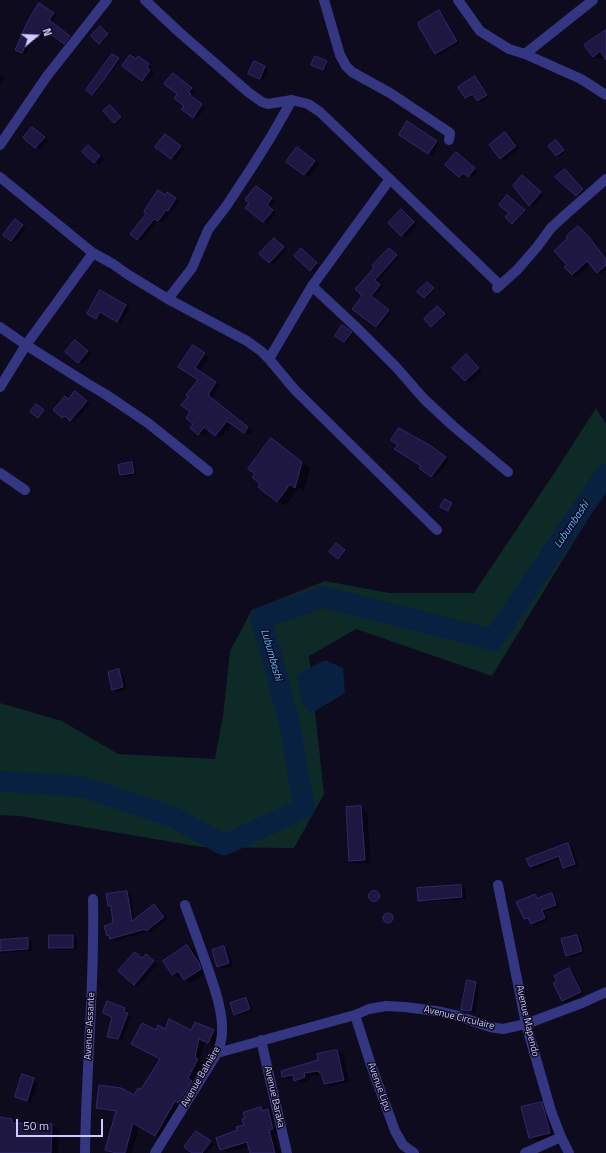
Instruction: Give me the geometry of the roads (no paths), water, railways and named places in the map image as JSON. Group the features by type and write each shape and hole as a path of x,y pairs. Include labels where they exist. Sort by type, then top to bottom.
{"street":[{"path":"0,145 47,76 107,0"},
{"path":"145,0 179,32 262,102 268,104 292,100 308,104 320,112 498,286 517,270 551,228 606,179"},
{"path":"324,0 340,55 346,66 352,72 390,92 437,123 450,133 449,140"},
{"path":"458,0 480,31 509,49 525,54 581,79 606,95"},
{"path":"525,54 593,0"},
{"path":"168,299 192,268 208,230 252,167 292,100"},
{"path":"0,177 94,253 168,299 247,340 261,351 295,390 437,530"},
{"path":"269,359 312,286 390,179"},
{"path":"0,387 26,345 94,253"},
{"path":"312,286 396,367 424,399 453,426 508,472"},
{"path":"0,327 148,423 208,471"},
{"path":"0,473 25,490"},
{"name":"Avenue Mapendo","path":"498,885 526,1024 550,1111 569,1153"},
{"name":"Avenue Assante","path":"85,1153 92,994 93,899"},
{"name":"Avenue Balnière","path":"155,1153 217,1053 221,1042 221,1014 211,976 185,905"},
{"name":"Avenue Circulaire","path":"217,1053 355,1015 369,1009 386,1006 436,1011 490,1026 503,1028 526,1024 582,1003 606,992"},
{"name":"Avenue Lipu","path":"355,1015 395,1131 403,1145 414,1153"},
{"name":"Avenue Baraka","path":"261,1040 287,1153"},
{"path":"525,1153 561,1137"}],"water":[{"path":"325,660 343,668 345,693 310,714 301,701 296,675"}],"waterway":[{"name":"Lubumbashi","path":"0,781 83,787 173,817 224,845 304,808 289,720 261,618 323,597 493,640 606,474"}]}
